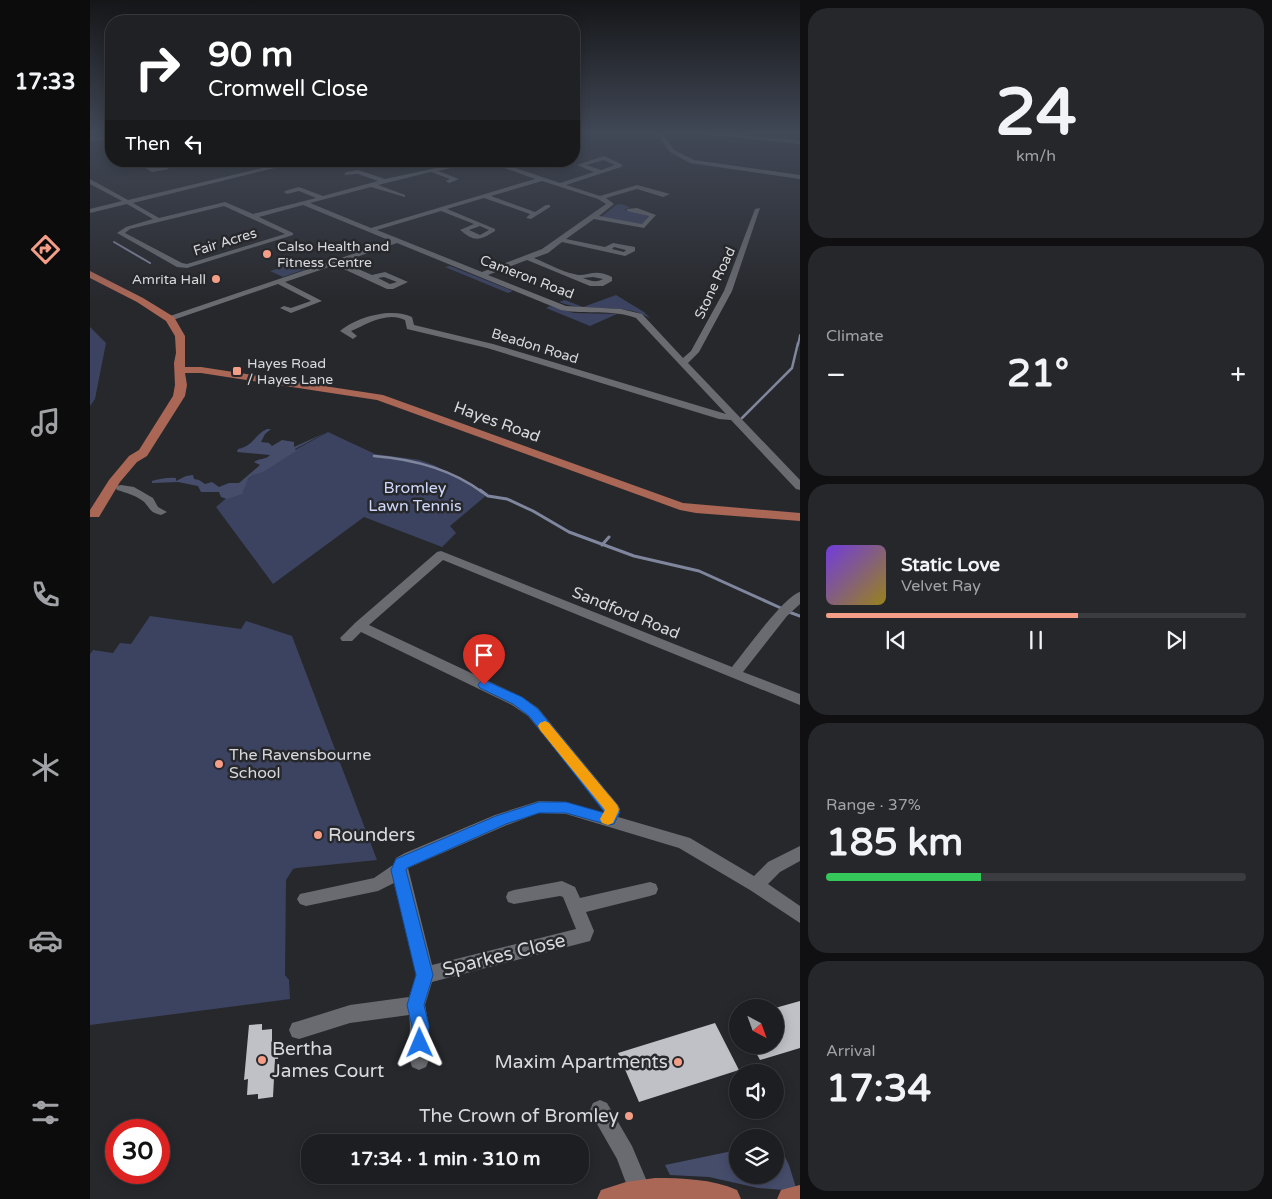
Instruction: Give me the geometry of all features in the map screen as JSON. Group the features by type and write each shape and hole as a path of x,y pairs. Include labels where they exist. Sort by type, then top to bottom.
{"main road":[{"path":"90,274 170,319 180,336 181,385 179,396 143,454 133,459 115,480 92,516"},
{"name":"Hayes Road","path":"180,370 202,370 363,393 480,432 680,506 696,509 800,517"},
{"path":"92,516 121,488 144,460 143,454"},
{"path":"610,1199 640,1191 668,1190 728,1199"},
{"path":"790,1199 800,1198"}],"street":[{"path":"106,190 156,218"},
{"path":"90,211 179,190"},
{"path":"287,192 296,190"},
{"path":"302,190 322,198"},
{"path":"255,216 351,190"},
{"path":"387,190 403,196"},
{"path":"371,230 505,190"},
{"path":"481,275 545,252 611,204 600,198 575,190"},
{"path":"600,198 630,190"},
{"path":"644,190 663,195 667,194"},
{"path":"485,196 532,216 548,206"},
{"name":"Cameron Road","path":"303,203 564,308 581,311 623,311 636,314 684,362 800,487"},
{"name":"Fair Acres","path":"227,205 255,216 290,234 187,266 180,265 120,233 128,228 211,206 227,205"},
{"path":"441,209 480,224 493,229 482,239 463,230 480,224"},
{"name":"Stone Road","path":"684,362 695,352 728,291 758,209"},
{"path":"594,217 644,226 653,215 637,210 629,210"},
{"path":"560,240 606,250"},
{"path":"170,319 397,241"},
{"path":"528,258 576,278"},
{"path":"335,262 371,278"},
{"path":"277,281 318,301 291,311 284,308"},
{"name":"Beadon Road","path":"353,336 344,331 385,315 403,316 409,319 409,325 415,328 490,346 722,417 735,417"},
{"path":"121,488 130,489 150,500 154,509 161,512"},
{"name":"Sandford Road","path":"360,626 441,555 606,624 736,673 800,700"},
{"path":"736,673 785,610 800,596"},
{"path":"346,638 360,626 517,700 533,712 612,810 609,820"},
{"path":"306,899 378,884 405,864 501,820 539,807 566,808 684,843 756,885 800,916"},
{"path":"756,885 774,867 800,853"},
{"name":"Sparkes Close","path":"405,864 425,975 416,1005 420,1026 419,1060"},
{"name":"Sparkes Close","path":"425,975 584,935 585,931 569,892 562,888 556,887 514,897"},
{"path":"575,908 650,889"},
{"path":"299,1030 350,1014 416,1005"},
{"path":"600,1110 625,1153 640,1191"}],"green space":[{"path":"621,204 630,207 624,210 649,215 642,224 601,217 616,205"},
{"path":"308,259 320,264 283,277 270,271"},
{"path":"450,266 513,291 508,293 445,267"},
{"path":"616,295 644,312 650,318 628,310 582,307 559,302 565,300 583,307"},
{"path":"550,306 574,313 617,314 590,326 546,308"},
{"path":"90,327 106,343 95,399 90,406"},
{"name":"Bromley Lawn Tennis","path":"328,432 375,454 420,460 436,466 488,494 450,526 456,533 442,547 364,517 273,584 216,507 260,469"},
{"name":"The Ravensbourne School","path":"150,616 241,629 246,621 292,636 377,860 297,868 293,869 286,880 285,975 289,980 290,999 90,1025 90,654 93,650 113,653 120,643 131,644"}],"shaded area":[{"path":"267,429 271,429 265,434 261,442 269,443 272,446 282,440 294,442 294,447 325,433 295,449 296,451 263,472 253,475 248,479 242,494 227,499 221,497 219,492 201,492 198,486 178,482 152,483 152,481 167,478 176,478 176,481 193,475 194,479 205,484 212,482 219,487 229,483 239,483 260,465 254,462 267,458 270,455 237,452 238,449 251,443 259,434"},
{"path":"729,1152 729,1181 709,1177 670,1175 665,1165"},
{"path":"784,1155 797,1191 758,1188 740,1184 784,1184"}],"building":[{"path":"800,1001 800,1048 784,1053 784,1005"},
{"name":"Maxim Apartments","path":"715,1023 729,1054 731,1054 736,1064 729,1064 729,1073 639,1102 618,1053"},
{"name":"Bertha James Court","path":"262,1024 262,1030 272,1029 272,1044 279,1043 278,1059 275,1059 273,1097 258,1099 258,1094 247,1095 248,1079 244,1080 249,1025"},
{"path":"757,1054 780,1054 760,1060"}],"waterway":[{"path":"114,242 150,263"},
{"path":"798,345 800,335"},
{"path":"742,418 792,368 798,343"},
{"path":"374,456 431,466 457,477 482,492"},
{"path":"480,490 488,496 507,499 533,511 569,532 603,544"},
{"path":"603,544 609,537"},
{"path":"603,544 634,556 699,571 783,609"},
{"path":"789,612 800,616"}],"slow traffic":[{"path":"545,726 612,810 608,819"}],"place":[{"name":"Calso Health and Fitness Centre","path":"267,254"},
{"name":"Amrita Hall","path":"216,279"},
{"name":"Hayes Road / Hayes Lane","path":"237,371"},
{"name":"The Ravensbourne School","path":"219,764"},
{"name":"Rounders","path":"318,835"},
{"name":"Bertha James Court","path":"262,1060"},
{"name":"Maxim Apartments","path":"678,1062"},
{"name":"The Crown of Bromley","path":"629,1116"}],"route":[{"path":"420,1043 419,1014 416,1005 425,975 399,870 402,864 411,858 501,820 539,807 566,808 609,820 612,812 533,712 517,700 484,685"}]}
